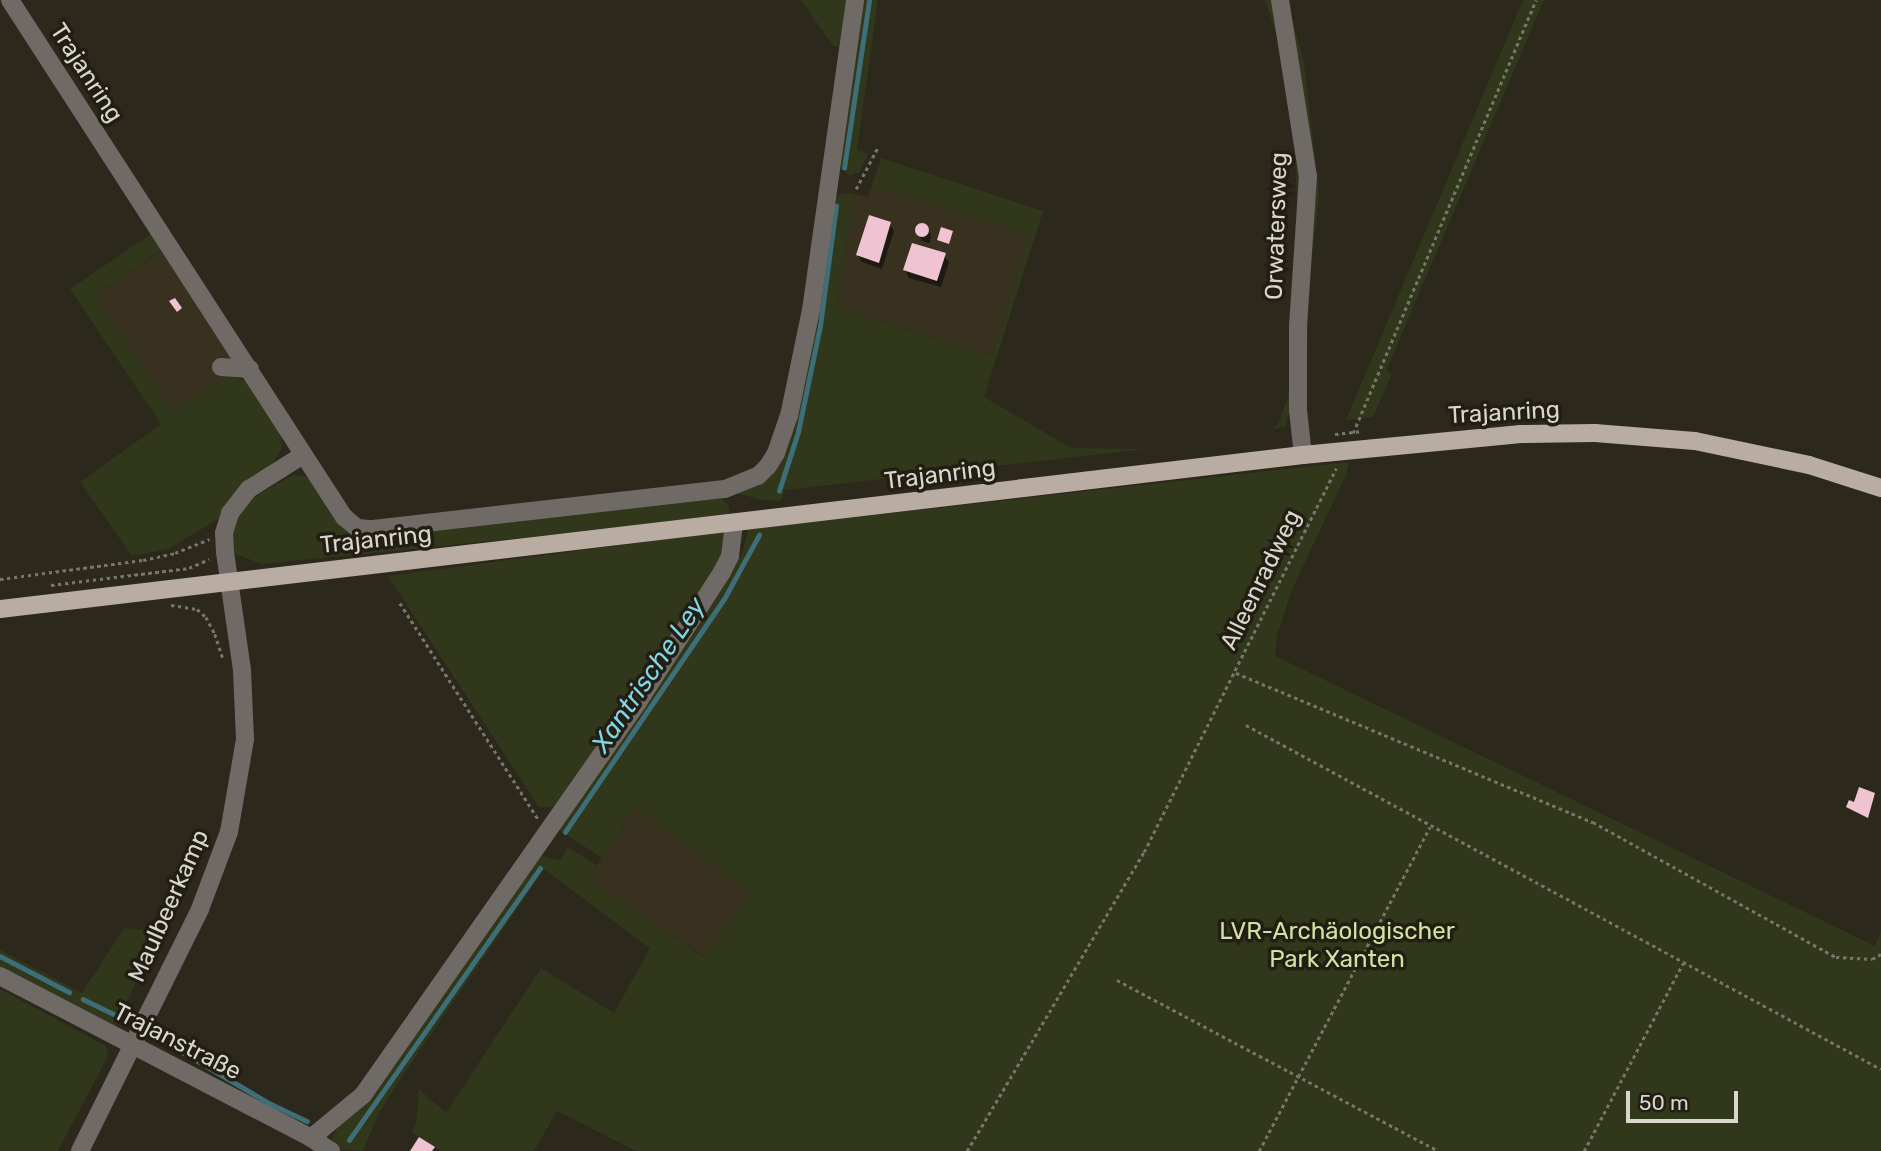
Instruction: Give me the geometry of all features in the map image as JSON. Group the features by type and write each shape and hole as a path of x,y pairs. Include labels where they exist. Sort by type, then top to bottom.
{"main road":[{"name":"Trajanring","path":"0,609 1344,451 1521,434 1631,435 1755,452 1809,465 1881,488"}],"street":[{"name":"Trajanring","path":"10,0 344,517 357,528 373,529 725,489 758,476 776,453 789,416 811,310 855,0"},
{"name":"Orwatersweg","path":"1280,0 1308,176 1298,327 1298,410 1303,456"},
{"path":"221,367 250,369"},
{"path":"224,533 230,513 248,489 303,455"},
{"path":"311,1138 363,1095 685,633 730,556 734,524"},
{"name":"Maulbeerkamp","path":"80,1151 205,896 229,832 246,739 242,670 224,533"},
{"name":"Trajanstraße","path":"0,976 311,1138 331,1151"}],"path":[{"name":"Alleenradweg","path":"967,1151 1144,852 1236,673 1373,391 1536,0"},
{"path":"856,188 878,147"},
{"path":"0,579 143,560 175,553 224,533"},
{"path":"41,586 188,568 225,552"},
{"path":"400,603 545,831"},
{"path":"172,607 197,609 206,617 215,634 226,668"},
{"path":"1236,673 1592,822 1836,957 1872,959 1881,954"},
{"path":"1246,725 1881,1069"},
{"path":"1259,1151 1430,827"},
{"path":"1584,1151 1683,963"},
{"path":"1117,980 1438,1151"}],"shaded area":[{"path":"872,185 1030,234 992,356 837,308 854,194 868,197"},
{"path":"162,251 233,361 230,375 173,412 95,295"},
{"path":"635,807 751,893 704,957 588,879"}],"green space":[{"path":"801,0 849,0 843,47 833,46"},
{"path":"860,0 878,0 857,150 868,154 859,172 850,176 837,162"},
{"path":"1265,0 1278,0 1302,140 1294,397 1285,427 1272,429 1278,424 1292,378 1291,293 1298,235 1295,138 1287,64"},
{"path":"1287,0 1304,62 1319,194 1308,294 1307,375 1303,355 1312,190"},
{"path":"1523,0 1544,0 1386,371 1392,374 1373,417 1346,420"},
{"path":"881,158 1043,211 984,397 1071,448 1145,449 785,490 781,501 762,500 736,493 778,463 834,199 843,193 854,194 837,308 992,356 1029,234 872,185"},
{"path":"155,231 164,249 95,295 173,411 230,375 253,384 282,428 281,450 270,468 231,496 218,519 168,549 132,556 80,482 161,424 70,289"},
{"name":"LVR-Archäologischer Park Xanten","path":"1349,462 1346,475 1291,592 1277,636 1275,656 1875,946 1881,930 1881,1151 636,1151 557,1111 534,1151 441,1151 412,1132 416,1124 419,1089 446,1113 541,968 614,1013 650,948 544,869 399,1081 379,1113 363,1151 336,1150 332,1138 340,1123 533,861 541,856 560,860 568,847 597,866 589,879 703,957 751,893 635,807 602,858 559,830 719,594 742,554 748,529"},
{"path":"293,475 305,476 314,483 345,528 722,498 729,507 729,517 262,564 235,554 230,543 235,516 247,501"},
{"path":"728,531 720,566 566,795 552,807 539,807 388,576"},
{"path":"124,928 161,931 113,1030 0,969 0,950 82,993"},
{"path":"0,989 106,1046 108,1056 58,1151 0,1151"}],"building":[{"path":"869,215 891,222 879,263 856,255"},
{"path":"922,223 927,225 927,235 922,237 917,235 915,230 917,225"},
{"path":"941,227 953,231 949,244 937,240"},
{"path":"912,243 946,253 937,281 903,270"},
{"path":"175,298 182,308 177,312 169,301"},
{"path":"1859,787 1875,793 1868,818 1846,807 1849,800 1854,802"},
{"path":"419,1137 435,1147 432,1151 410,1151"}],"waterway":[{"name":"Xantrische Ley","path":"844,168 869,0"},
{"name":"Xantrische Ley","path":"779,491 798,432 820,326 836,206"},
{"name":"Xantrische Ley","path":"565,832 724,599 759,535"},
{"name":"Xantrische Ley","path":"349,1140 540,868"},
{"path":"0,956 69,992"},
{"path":"83,999 116,1015"},
{"path":"162,1040 269,1103 307,1121"}]}
